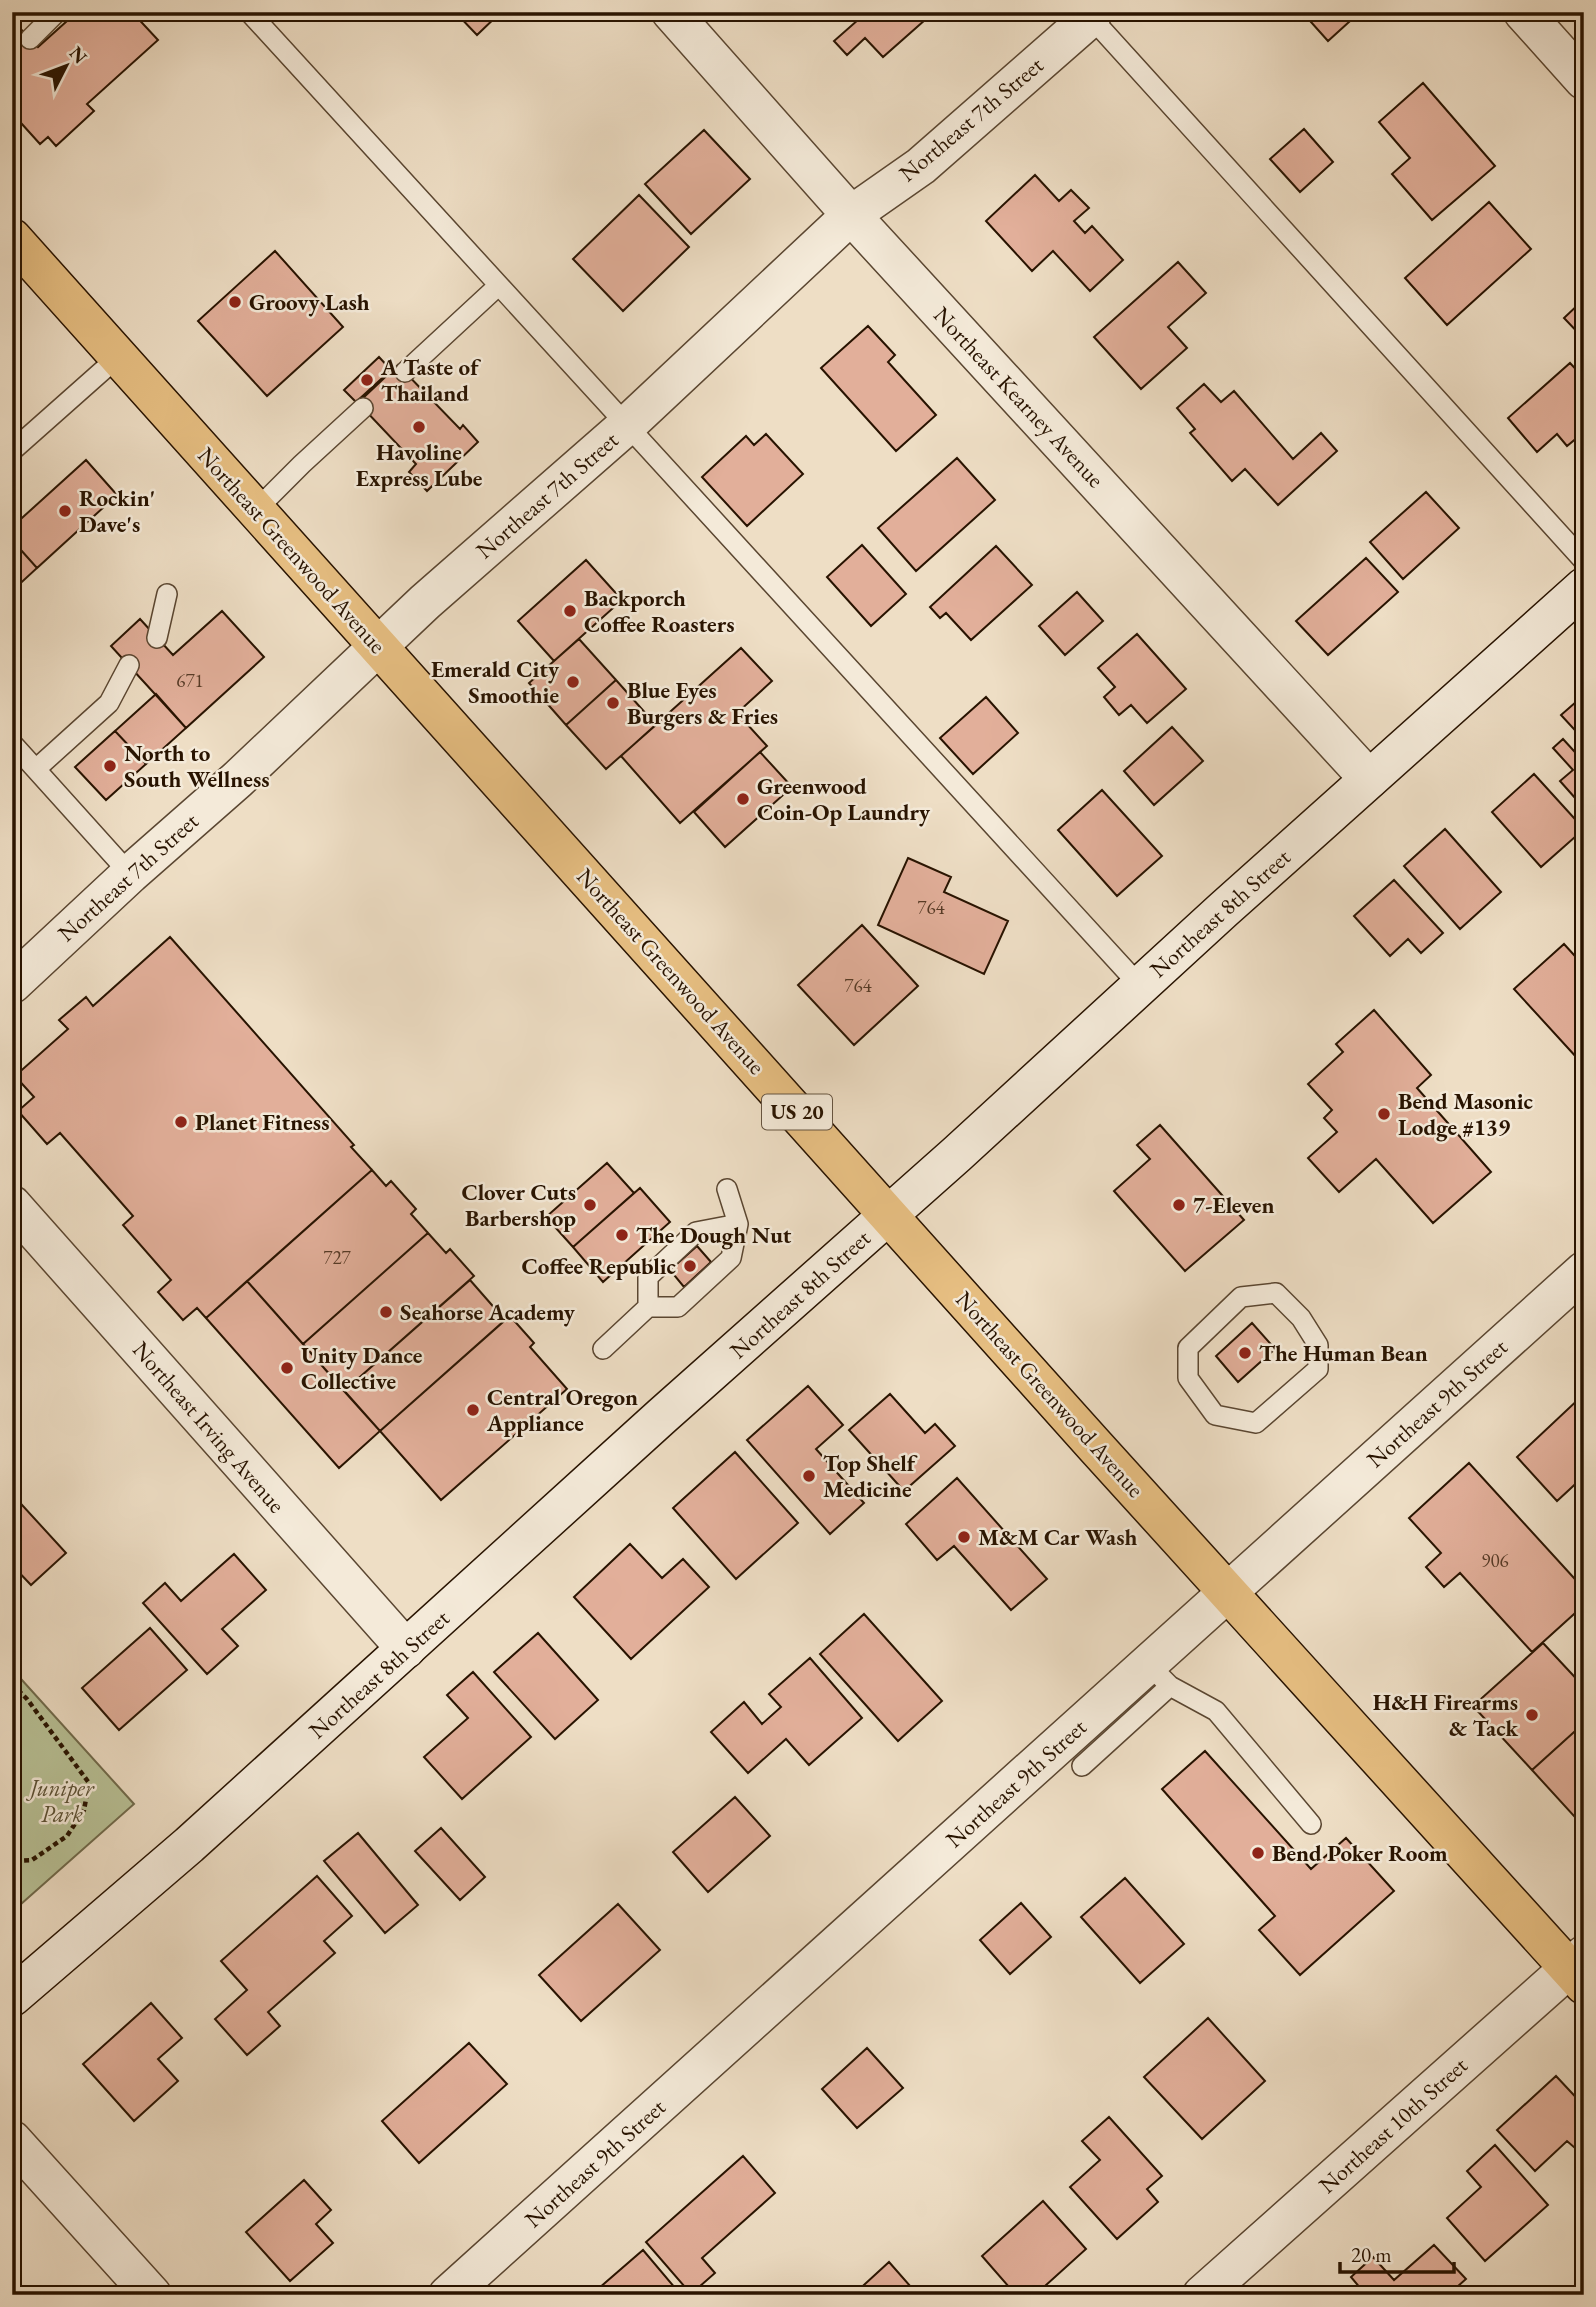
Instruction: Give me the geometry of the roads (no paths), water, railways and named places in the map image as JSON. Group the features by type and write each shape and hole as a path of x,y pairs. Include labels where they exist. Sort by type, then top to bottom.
{"main road":[{"name":"Northeast Greenwood Avenue","path":"12,238 1227,1591 1579,1969"}],"street":[{"name":"Northeast Kearney Avenue","path":"671,12 851,215 1369,779"},
{"path":"1523,12 1584,79"},
{"name":"Northeast 7th Street","path":"12,984 130,874 237,780 377,645 626,426 851,215 921,166 1089,15"},
{"name":"Northeast 8th Street","path":"12,1997 189,1845 1584,587"},
{"name":"Northeast Irving Avenue","path":"12,1205 406,1649"},
{"name":"Northeast 9th Street","path":"448,2295 1159,1675 1227,1591 1584,1271"},
{"name":"Northeast 10th Street","path":"1202,2295 1579,1969"},
{"path":"12,2140 152,2295"}],"lane":[{"path":"30,39 57,12"},
{"path":"249,12 1140,986"},
{"path":"1089,15 1584,561"},
{"path":"405,372 498,286"},
{"path":"12,451 118,357"},
{"path":"256,510 363,408"},
{"path":"157,638 167,594"},
{"path":"36,769 109,702 129,665"},
{"path":"12,743 130,874"},
{"path":"603,1349 648,1307 678,1307 731,1258 738,1224 727,1189"},
{"path":"648,1307 648,1277 696,1232 738,1224"},
{"path":"1276,1293 1301,1318 1318,1345 1318,1369 1256,1423 1215,1415 1188,1378 1188,1348 1241,1297 1276,1293"},
{"path":"1082,1766 1159,1675 1216,1711 1311,1824"}],"place":[{"name":"Groovy Lash","path":"235,302"},
{"name":"A Taste of Thailand","path":"367,380"},
{"name":"Havoline Express Lube","path":"419,427"},
{"name":"Rockin' Dave's","path":"65,511"},
{"name":"Backporch Coffee Roasters","path":"570,611"},
{"name":"Emerald City Smoothie","path":"573,682"},
{"name":"Blue Eyes Burgers & Fries","path":"613,703"},
{"name":"North to South Wellness","path":"110,766"},
{"name":"Greenwood Coin-Op Laundry","path":"743,799"},
{"name":"Bend Masonic Lodge #139","path":"1384,1114"},
{"name":"Planet Fitness","path":"181,1122"},
{"name":"Clover Cuts Barbershop","path":"590,1205"},
{"name":"7-Eleven","path":"1179,1205"},
{"name":"The Dough Nut","path":"622,1235"},
{"name":"Coffee Republic","path":"690,1266"},
{"name":"Seahorse Academy","path":"386,1312"},
{"name":"The Human Bean","path":"1245,1353"},
{"name":"Unity Dance Collective","path":"287,1368"},
{"name":"Central Oregon Appliance","path":"473,1410"},
{"name":"Top Shelf Medicine","path":"809,1476"},
{"name":"M&M Car Wash","path":"964,1537"},
{"name":"H&H Firearms & Tack","path":"1532,1715"},
{"name":"Bend Poker Room","path":"1258,1853"}],"park label":[{"name":"Juniper Park","path":"62,1801"}]}
